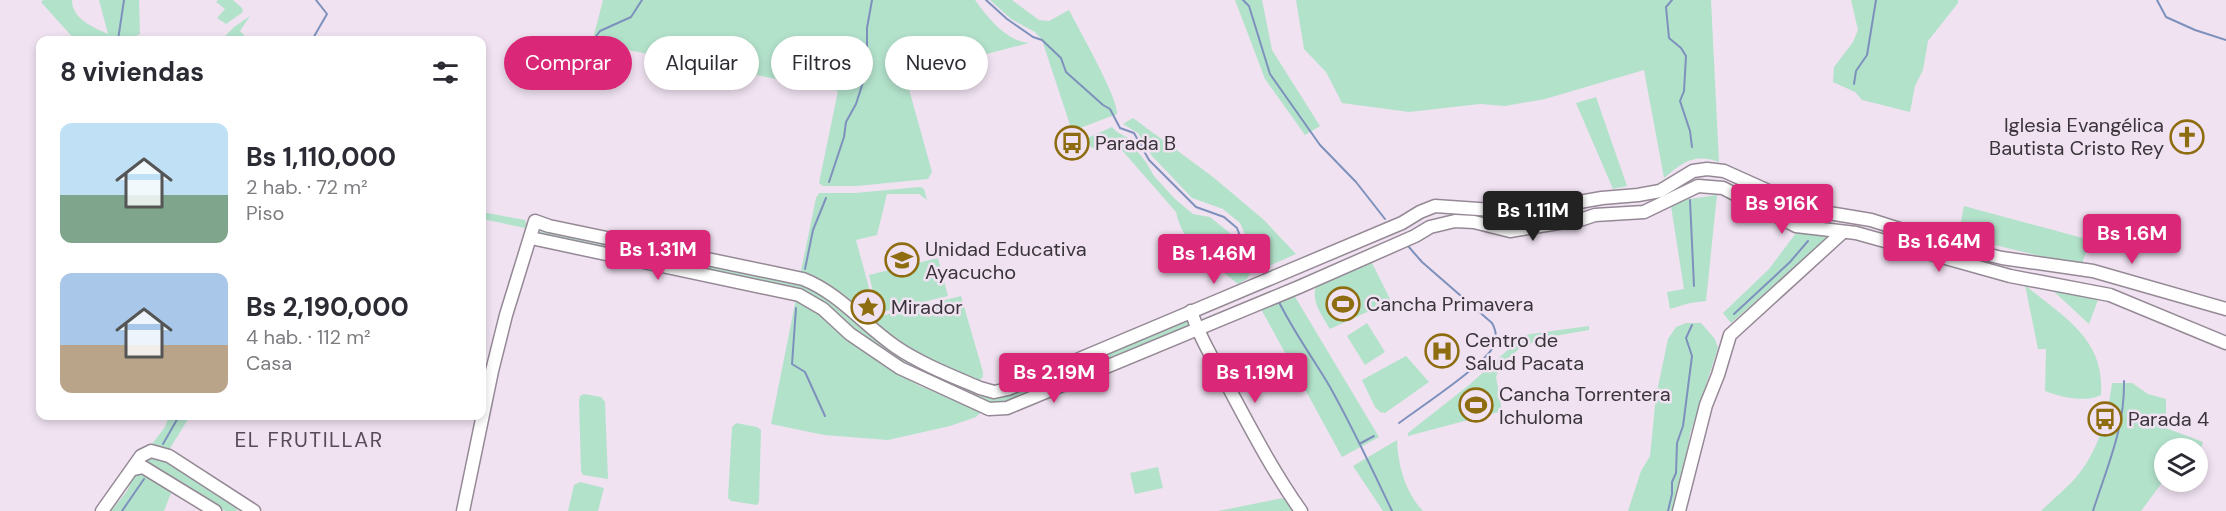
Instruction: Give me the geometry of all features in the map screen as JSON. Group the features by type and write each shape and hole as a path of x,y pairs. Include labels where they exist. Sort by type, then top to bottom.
{"street":[{"path":"486,400 506,315 531,238 539,222 802,279 826,290 865,324 898,348 980,388 994,392 1008,389 1393,226 1435,206 1522,212 1602,198 1660,191 1693,171 1707,169 1724,171 1811,210 1870,220 1953,246 2015,260 2093,271 2226,309"},
{"path":"531,238 799,295 823,309 875,353 900,368 989,409 1007,408 1415,236 1430,227 1455,221 1474,222 1510,231 1595,215 1644,212 1698,186 1722,188 1796,226 1850,233 2010,276 2110,295 2226,343"},
{"path":"1679,511 1706,405 1730,335 1850,233 1870,220"},
{"path":"2010,276 2015,260"},
{"path":"1191,310 1197,329 1282,484 1301,511"},
{"path":"463,511 482,420"},
{"path":"102,511 143,454 151,451 162,454 196,473 254,511"},
{"path":"134,469 143,468 215,511"}],"green space":[{"path":"43,0 72,0 79,17 108,34 99,0 139,0 140,34 136,36 71,36 41,2"},
{"path":"233,0 243,12 226,24 217,18 225,9 216,2"},
{"path":"603,0 975,0 1005,33 1029,43 988,54 988,36 885,36 885,90 909,90 932,172 928,179 857,186 823,186 819,183 838,91 833,90 873,90 873,36 771,36 771,78 759,76 759,36 644,36 644,53 632,51 632,36 594,36"},
{"path":"990,0 1012,0 1039,20 1049,21 1069,10 1112,94 1117,114 1072,131 1042,40 1035,32 1011,19"},
{"path":"1235,0 1262,0 1272,50 1320,126 1305,135 1265,79"},
{"path":"1296,0 1711,0 1719,162 1703,158 1689,161 1664,178 1644,70 1545,99 1505,106 1480,104 1409,112 1342,103 1326,72 1304,49"},
{"path":"1851,0 1958,0 1928,41 1923,70 1915,86 1910,112 1862,100 1855,92 1833,82 1834,67 1853,42 1858,30"},
{"path":"250,16 240,31 243,36 225,36"},
{"path":"1596,97 1627,186 1613,189 1576,103"},
{"path":"1133,118 1213,177 1264,220 1296,254 1269,266 1252,250 1240,223 1223,209 1192,198 1152,156 1138,133 1123,124"},
{"path":"1112,127 1130,139 1154,176 1175,199 1193,214 1210,217 1236,238 1237,252 1253,267 1247,279 1238,284 1192,245 1185,235 1176,212 1113,140 1092,148 1085,139"},
{"path":"920,187 924,189 927,200 919,194 887,194 877,235 856,240 877,317 961,296 983,372 983,377 979,381 900,342 870,321 830,285 801,271 819,193 855,193"},
{"path":"1717,195 1706,301 1670,309 1667,292 1684,289 1671,206 1683,200"},
{"path":"1964,206 2090,240 2082,264 2073,264 1958,236"},
{"path":"486,213 525,220 527,226 525,228 486,220"},
{"path":"1799,229 1834,233 1731,323 1723,313 1769,269"},
{"path":"540,231 808,287 834,302 852,320 883,344 991,397 1188,318 1191,325 995,405 922,376 850,328 809,293 539,237"},
{"path":"938,258 948,296 878,313 869,275"},
{"path":"1372,263 1391,301 1330,329 1316,303 1316,286"},
{"path":"2025,285 2067,319 2089,344 2096,358 2100,375 2101,395 2080,399 2045,391 2046,349 2038,349"},
{"path":"2047,285 2098,300 2089,324"},
{"path":"1294,295 1379,437 1342,457 1261,309"},
{"path":"796,299 803,301 877,360 918,385 981,412 976,417 950,426 888,440 824,435 771,424"},
{"path":"1367,323 1385,352 1365,365 1347,336"},
{"path":"1686,323 1701,323 1715,339 1718,348 1690,434 1683,476 1673,511 1628,511 1641,471 1650,456 1656,396 1668,339 1676,327"},
{"path":"1589,326 1589,330 1543,338 1520,348 1501,365 1496,377 1502,411 1408,436 1408,433 1469,385 1521,338 1530,334"},
{"path":"1406,356 1429,382 1385,413 1380,412 1375,407 1362,380"},
{"path":"2112,383 2132,383 2148,394 2166,399 2166,428 2192,438 2154,438 2155,492 2141,511 2041,511 2074,480 2085,465 2097,443 2108,407"},
{"path":"584,394 601,397 605,402 608,479 583,475 581,471 579,401 580,396"},
{"path":"168,420 188,420 169,450 165,451 152,444"},
{"path":"736,423 757,427 761,430 759,502 757,505 731,501 728,498 732,427"},
{"path":"1397,440 1399,459 1407,487 1423,511 1383,511 1353,466"},
{"path":"160,457 237,507 237,511 225,511 142,462 146,458"},
{"path":"1158,467 1163,488 1135,494 1130,473"},
{"path":"137,471 173,488 164,511 111,511 127,491"},
{"path":"580,482 604,488 598,511 568,511 574,485"},
{"path":"1283,498 1295,511 1218,511"}],"waterway":[{"path":"119,36 124,0"},
{"path":"314,36 327,14 316,0"},
{"path":"596,36 600,31 631,17 642,0"},
{"path":"829,182 844,137 846,122 856,104 864,79 867,28 872,0"},
{"path":"986,0 1007,19 1033,37 1042,40 1061,58 1066,72 1110,109 1120,128 1134,133 1149,160 1196,207 1224,217 1237,228 1243,244 1266,276"},
{"path":"1243,0 1249,6 1270,74 1320,145 1356,182 1385,219"},
{"path":"1672,0 1666,7 1669,38 1681,48 1686,56 1684,91 1680,101 1690,131 1692,147"},
{"path":"1854,84 1856,71 1867,55 1876,0"},
{"path":"2157,0 2166,17 2226,40"},
{"path":"805,269 813,230 826,198"},
{"path":"1690,200 1694,286"},
{"path":"1734,314 1790,262 1808,241"},
{"path":"1399,423 1477,364 1494,346 1496,337 1492,323 1422,262 1408,246"},
{"path":"1278,300 1324,376 1392,511"},
{"path":"796,308 792,364 805,372 825,416"},
{"path":"1668,511 1672,482 1676,473 1677,443 1683,426 1692,356 1686,338 1692,325"},
{"path":"2093,511 2122,415 2124,381"},
{"path":"163,444 177,420"},
{"path":"1361,443 1374,436"},
{"path":"122,511 144,479"}],"place":[{"name":"Iglesia Evangélica Bautista Cristo Rey","path":"2187,137"},
{"name":"Parada B","path":"1072,143"},
{"name":"Unidad Educativa Ayacucho","path":"902,260"},
{"name":"Cancha Primavera","path":"1343,304"},
{"name":"Mirador","path":"868,307"},
{"name":"Centro de Salud Pacata","path":"1442,351"},
{"name":"Cancha Torrentera Ichuloma","path":"1476,405"},
{"name":"Parada 4","path":"2105,419"}],"district":[{"name":"EL FRUTILLAR","path":"309,440"}]}
